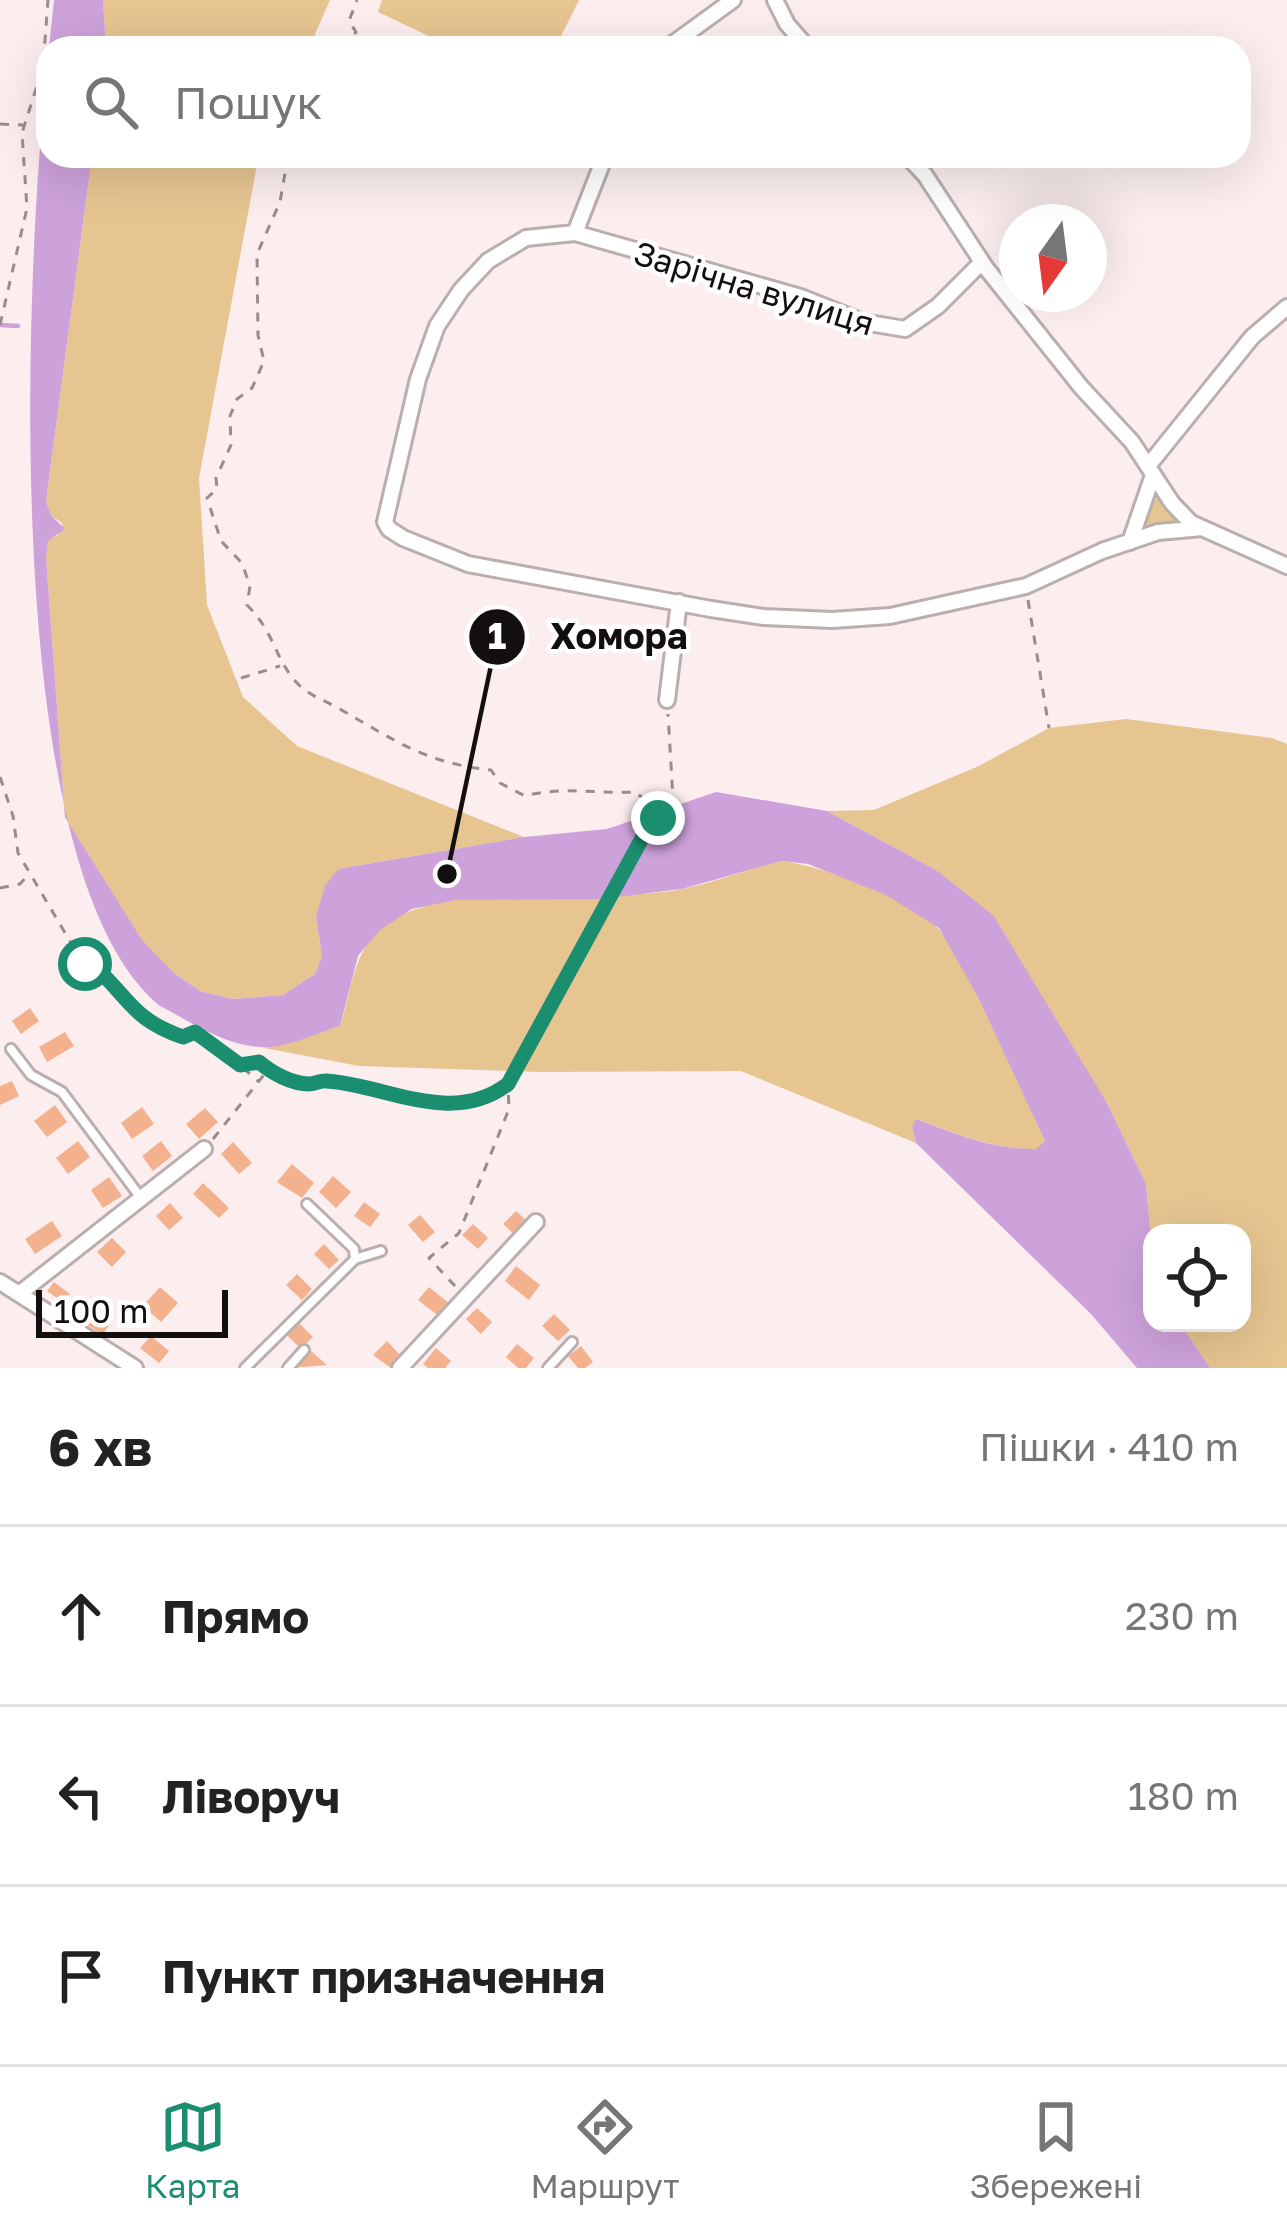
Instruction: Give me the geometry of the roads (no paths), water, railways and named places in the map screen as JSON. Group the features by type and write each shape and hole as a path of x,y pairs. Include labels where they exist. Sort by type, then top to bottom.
{"street":[{"path":"684,36 733,0"},
{"path":"776,0 798,36"},
{"path":"575,233 600,168"},
{"path":"918,168 982,262 1081,387 1132,442 1191,523 1287,566"},
{"name":"Зарічна вулиця","path":"982,262 919,322 904,329 575,233 526,238 488,261 437,326 418,379 385,522 388,529 468,564 764,616 832,620 890,616 1026,586 1158,532 1203,528"},
{"path":"1130,542 1151,471 1252,337 1287,307"},
{"path":"667,700 679,602"},
{"path":"19,1294 204,1149"},
{"path":"400,1368 536,1222"},
{"path":"0,1282 135,1368"}],"lane":[{"path":"11,1049 32,1075 62,1092 142,1199"},
{"path":"307,1204 354,1250 355,1259"},
{"path":"244,1368 355,1259 381,1251"},
{"path":"548,1368 572,1342"},
{"path":"288,1368 304,1350"}],"waterway":[{"path":"0,325 18,326"}],"place":[{"name":"Хомора","path":"447,874"}]}
